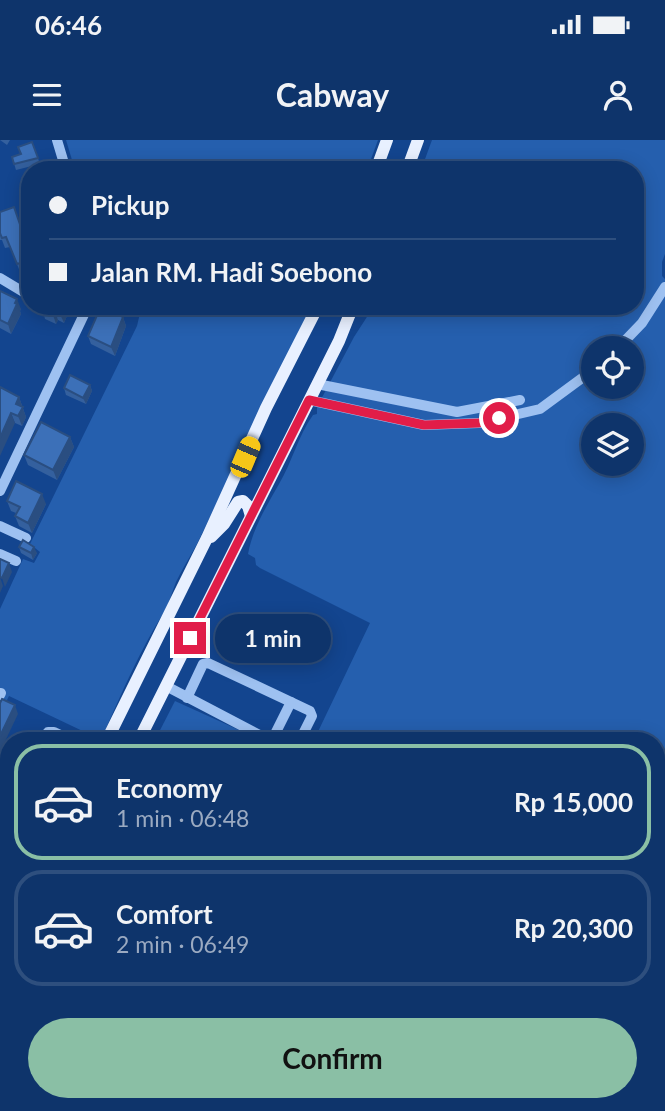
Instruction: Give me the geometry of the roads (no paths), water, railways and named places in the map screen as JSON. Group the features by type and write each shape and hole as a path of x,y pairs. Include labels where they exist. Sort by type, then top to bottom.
{"main road":[{"path":"379,161 387,140"},
{"path":"410,161 418,140"},
{"path":"111,732 207,538 260,420 313,315"},
{"path":"143,732 349,315"},
{"path":"207,538 218,532 238,502 243,501 246,504 251,516"}],"street":[{"path":"57,140 63,161"},
{"path":"1,277 21,290"},
{"path":"630,336 642,323 665,287"},
{"path":"0,491 84,315"},
{"path":"309,400 424,425 479,423 540,409 581,379"},
{"path":"317,384 457,412 479,423"},
{"path":"457,412 520,400"},
{"path":"0,526 26,538"},
{"path":"0,554 16,561"},
{"path":"187,698 203,664 206,663 312,713 304,732"},
{"path":"166,686 254,732"},
{"path":"274,732 291,702"}]}
